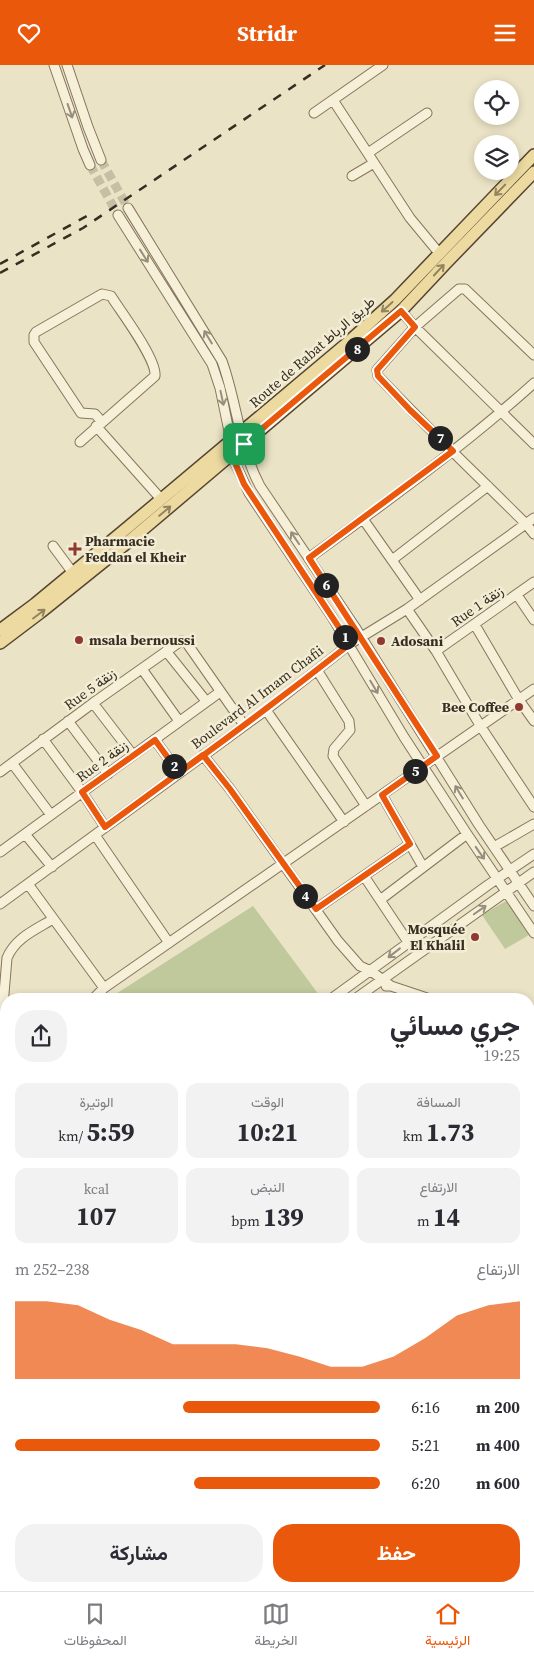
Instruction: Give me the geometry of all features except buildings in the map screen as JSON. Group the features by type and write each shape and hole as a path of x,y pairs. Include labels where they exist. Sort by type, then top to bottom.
{"main road":[{"name":"Route de Rabat طريق الرباط","path":"0,630 35,604 161,499 388,306 534,155"},
{"name":"Route de Rabat طريق الرباط","path":"0,643 71,589 401,311 534,172"}],"street":[{"path":"54,65 82,149 90,165"},
{"path":"67,65 101,160"},
{"path":"314,113 383,65"},
{"path":"333,100 410,218 439,253"},
{"path":"368,153 427,113"},
{"path":"352,176 374,163"},
{"path":"128,208 222,361 229,381 244,444 254,475 260,486 361,637 494,847 534,906"},
{"path":"118,215 212,365 220,388 236,465 249,493 350,644 385,705 423,765 534,933"},
{"path":"534,355 465,289 459,289 415,327 377,370 378,376 410,410 534,534"},
{"path":"80,442 99,424 155,376 156,371 142,343 111,296 102,294 36,332 34,342 81,413 95,414 99,424 161,499"},
{"path":"401,311 534,444"},
{"path":"309,558 453,451 534,383"},
{"path":"392,560 488,486"},
{"name":"Boulevard Al Imam Chafii","path":"0,904 266,710 350,644 407,609 534,518"},
{"path":"363,519 420,600"},
{"path":"54,545 72,573"},
{"name":"Rue 1 زنقة","path":"436,651 534,583"},
{"path":"516,595 534,620"},
{"path":"407,609 436,651 481,727 534,807"},
{"path":"474,625 519,700 534,721"},
{"name":"Rue 5 زنقة","path":"0,772 43,739 181,641 186,641 220,692"},
{"path":"166,651 206,701"},
{"path":"142,669 179,721"},
{"path":"318,670 349,721 350,726 350,730 334,749 333,756 366,806"},
{"path":"99,993 534,689"},
{"path":"220,692 244,725"},
{"name":"Rue 2 زنقة","path":"0,852 220,692"},
{"path":"94,703 133,755"},
{"path":"266,710 344,822"},
{"path":"68,721 108,773"},
{"path":"43,739 105,827"},
{"path":"155,740 179,773"},
{"path":"203,755 230,789 338,941 360,966 391,985 413,993"},
{"path":"12,763 51,815"},
{"path":"382,795 423,867"},
{"path":"494,847 534,824"},
{"path":"25,834 52,867"},
{"path":"380,901 467,834"},
{"path":"95,835 169,943"},
{"path":"316,909 410,844"},
{"path":"341,993 408,942 534,854"},
{"path":"363,993 534,872"},
{"path":"364,876 408,942"},
{"path":"28,884 104,988"},
{"path":"4,993 7,958 15,942 53,919"},
{"path":"360,966 361,979 371,987 391,985"}],"green space":[{"path":"506,901 529,935 505,949 482,915"},
{"path":"253,906 318,993 117,993"}],"tunnel":[{"path":"101,160 128,208"},
{"path":"90,165 118,215"}],"railway":[{"path":"0,273 83,228 325,65"},
{"path":"0,264 94,212"}],"place":[{"name":"Pharmacie Feddan el Kheir","path":"75,549"},
{"name":"msala bernoussi","path":"79,640"},
{"name":"Adosani","path":"381,641"},
{"name":"Bee Coffee","path":"519,707"},
{"name":"Mosquée El Khalil","path":"475,937"}],"route":[{"path":"244,444 233,454 244,484 265,519 350,644 266,710 225,739 179,773 155,740 82,792 105,827 203,755 230,789 316,909 410,844 382,795 437,756 309,558 453,451 410,410 377,373 377,370 415,327 401,311 244,444"}]}
